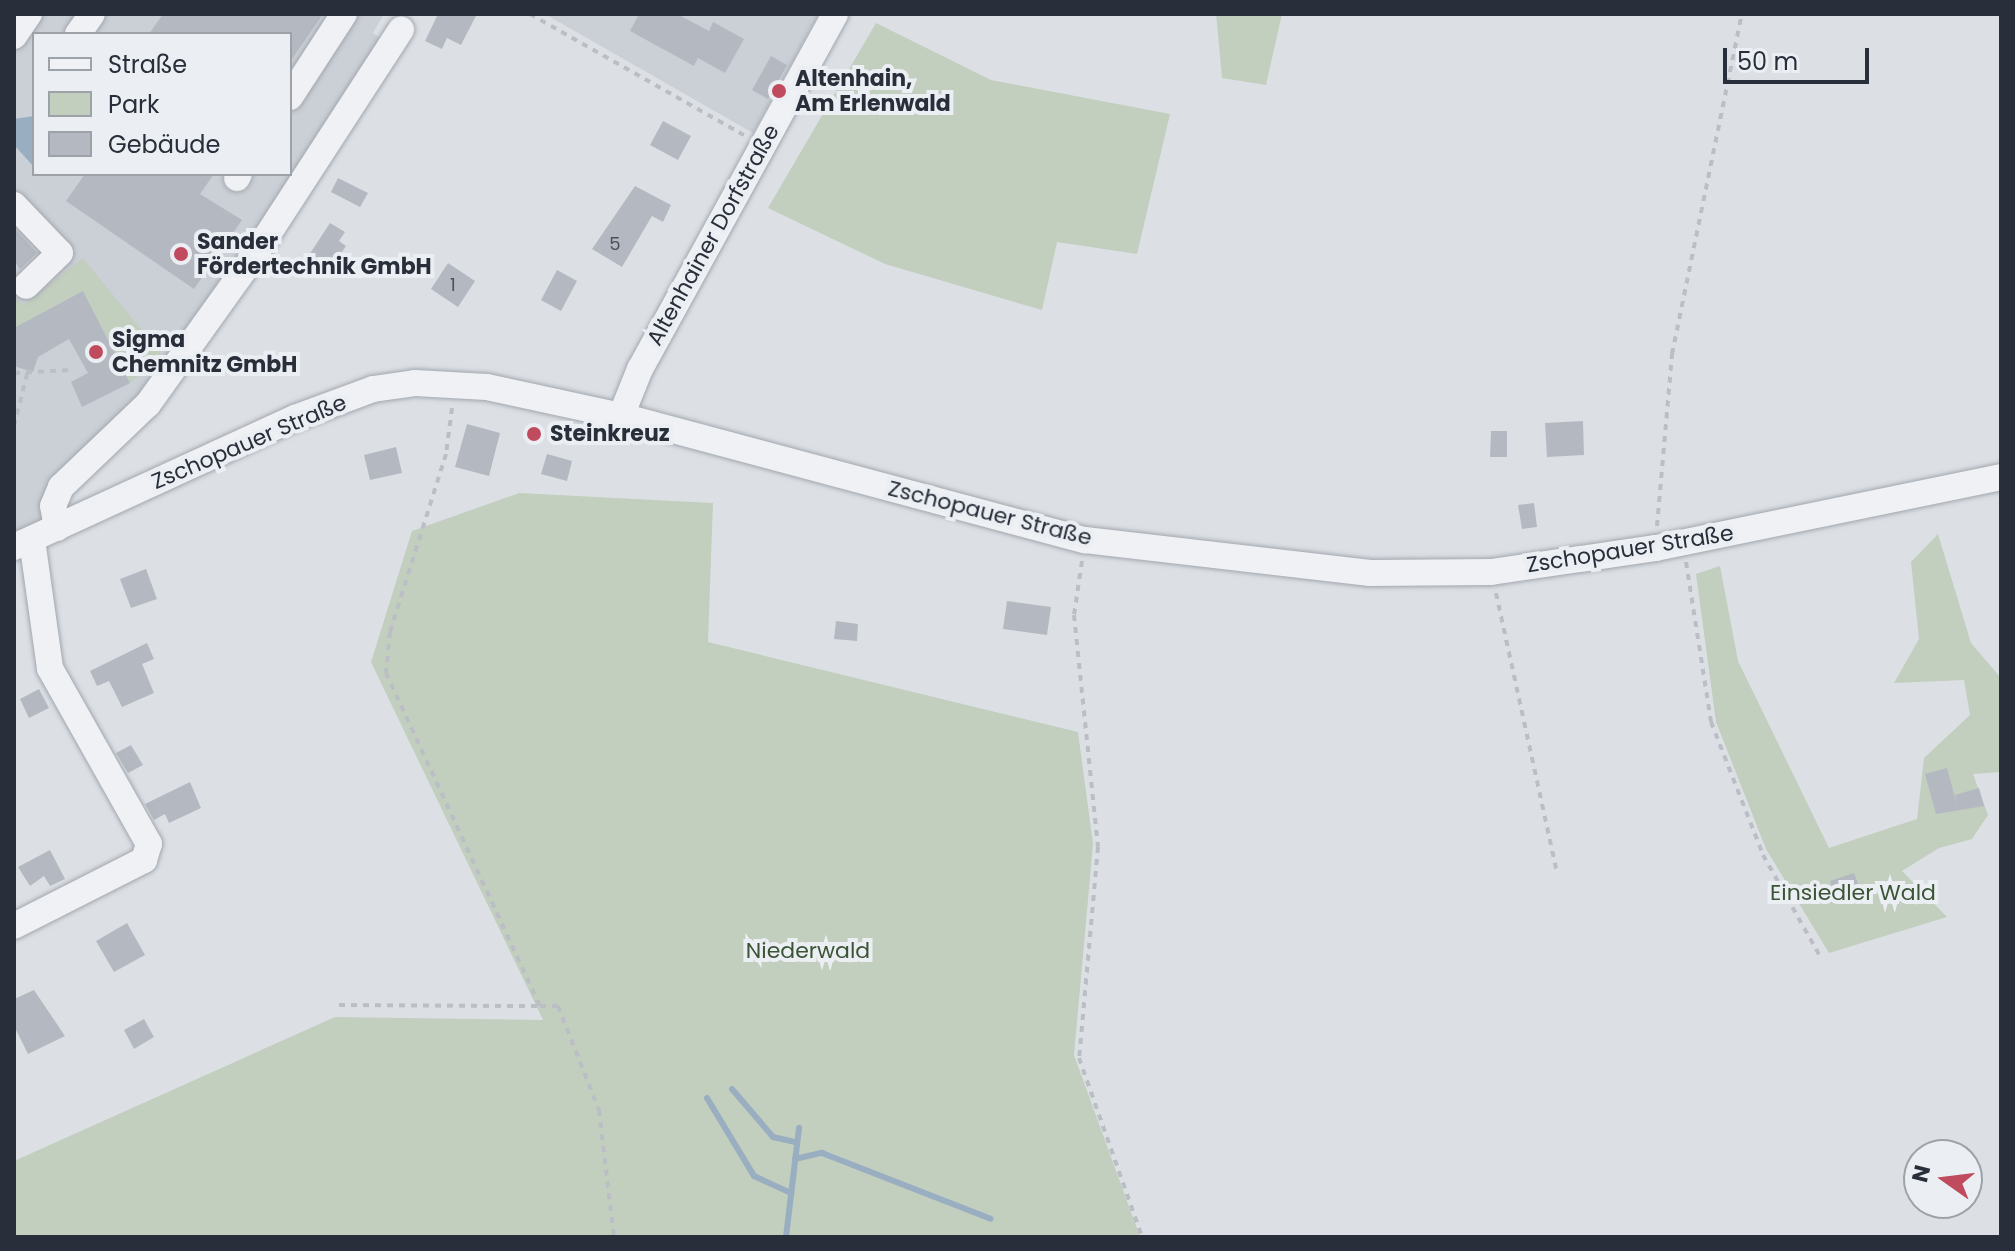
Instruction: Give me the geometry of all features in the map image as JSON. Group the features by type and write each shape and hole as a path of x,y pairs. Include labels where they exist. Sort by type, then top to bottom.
{"street":[{"path":"14,36 29,14"},
{"path":"79,32 91,14"},
{"path":"292,94 344,14"},
{"name":"Altenhainer Dorfstraße","path":"621,416 640,369 835,14"},
{"path":"57,528 53,506 61,487 148,404 254,256 401,30"},
{"path":"14,205 60,253 26,286"},
{"name":"Zschopauer Straße","path":"23,544 295,418 373,389 456,382 621,416 1085,540 1370,573 1491,572 1685,544 2001,477"},
{"path":"14,926 144,860 149,844 50,668 23,544"}],"path":[{"path":"530,14 762,146"},
{"path":"1656,548 1672,354 1742,14"},
{"path":"14,373 71,370"},
{"path":"14,426 28,373"},
{"path":"456,382 446,454 390,632 386,673 490,906 540,1006"},
{"path":"1085,540 1074,615 1098,847 1079,1058 1142,1237"},
{"path":"1685,544 1711,722 1763,855 1820,956"},
{"path":"1491,572 1557,872"},
{"path":"339,1005 558,1006 599,1110 614,1237"}],"shaded area":[{"path":"14,14 384,14 373,33 383,40 292,175 292,32 32,32 32,176 291,176 144,395 45,519 14,532"},
{"path":"545,14 819,14 753,133"}],"green space":[{"path":"1216,14 1282,14 1266,85 1222,78"},
{"path":"876,23 991,80 1170,114 1137,254 1057,242 1042,310 885,264 768,208"},
{"path":"83,258 161,354 130,383 83,291 14,328 14,296 23,305"},
{"name":"Niederwald","path":"519,493 713,503 708,642 1078,732 1093,844 1074,1055 1140,1237 14,1237 14,1161 335,1017 543,1020 371,662 412,531"},
{"name":"Einsiedler Wald","path":"1938,534 1971,643 2001,678 2001,772 1973,774 1988,815 1972,839 1939,848 1902,871 1947,917 1829,953 1766,849 1716,722 1696,574 1720,566 1738,661 1829,848 1917,819 1924,758 1970,715 1964,680 1894,683 1919,639 1911,562"}],"water":[{"path":"32,116 32,165 14,145 14,119"}],"building":[{"path":"163,14 323,14 292,59 292,32 150,32"},
{"path":"438,14 477,14 461,45 447,38 442,49 425,41"},
{"path":"639,14 677,14 709,31 713,22 744,39 725,73 698,58 694,66 630,31"},
{"path":"771,56 787,65 768,99 752,90"},
{"path":"663,121 691,136 678,160 650,145"},
{"name":"Sander Fördertechnik GmbH","path":"84,176 213,176 200,194 242,220 194,289 66,201"},
{"path":"338,178 368,193 360,207 331,192"},
{"path":"635,186 671,205 663,222 652,216 622,267 592,249"},
{"path":"330,223 345,232 339,241 346,246 330,270 309,255"},
{"path":"14,228 37,253 20,269 14,261"},
{"path":"448,263 475,281 458,307 431,289"},
{"path":"557,270 577,281 561,311 541,300"},
{"name":"Sigma Chemnitz GmbH","path":"83,291 130,383 82,407 71,382 88,373 69,339 38,357 33,372 14,366 14,328"},
{"path":"1583,421 1584,455 1547,457 1545,423"},
{"path":"467,424 500,433 489,476 455,467"},
{"path":"1491,431 1507,431 1507,457 1490,457"},
{"path":"396,447 402,473 370,480 364,455"},
{"path":"547,454 572,461 567,481 541,474"},
{"path":"1534,503 1537,527 1522,529 1518,505"},
{"path":"146,569 157,599 131,608 120,579"},
{"path":"1007,601 1051,607 1047,635 1003,629"},
{"path":"836,621 858,624 857,641 834,639"},
{"path":"147,643 154,659 142,664 154,693 122,707 109,681 97,686 90,671"},
{"path":"39,689 49,708 29,718 20,699"},
{"path":"131,745 143,765 128,773 116,753"},
{"path":"1947,768 1957,805 1955,795 1979,788 1984,806 1936,814 1925,774"},
{"path":"190,782 201,808 169,823 165,814 154,820 145,804"},
{"path":"50,850 65,879 50,886 44,876 30,886 18,867"},
{"path":"1854,873 1862,894 1838,903 1830,881"},
{"path":"127,923 145,955 114,972 96,941"},
{"path":"34,990 65,1036 28,1054 14,1026 14,999"},
{"path":"144,1019 154,1037 134,1049 124,1030"}],"waterway":[{"path":"732,1089 773,1137 794,1142"},
{"path":"707,1098 754,1176 791,1193"},
{"path":"786,1237 799,1128"},
{"path":"795,1159 822,1153 991,1219"}],"place":[{"name":"Altenhain, Am Erlenwald","path":"779,91"},
{"name":"Sander Fördertechnik GmbH","path":"181,254"},
{"name":"Sigma Chemnitz GmbH","path":"96,352"},
{"name":"Steinkreuz","path":"534,434"}]}
